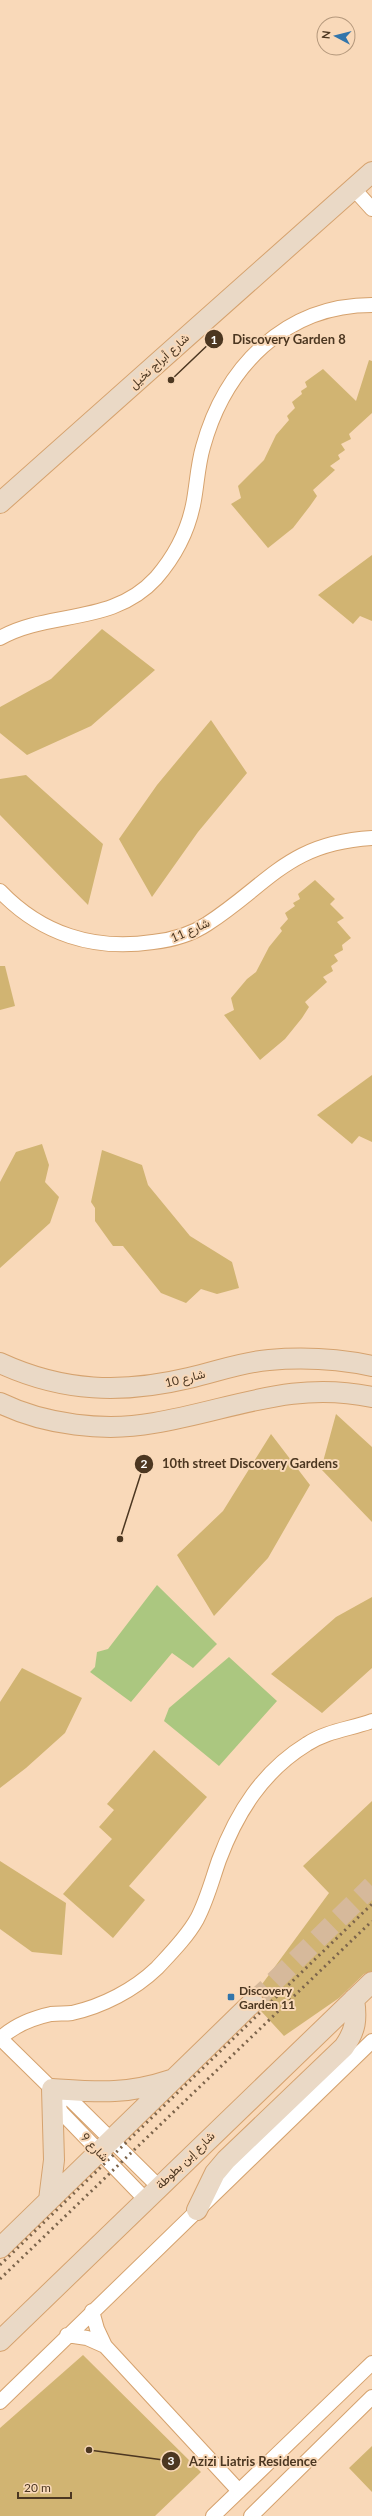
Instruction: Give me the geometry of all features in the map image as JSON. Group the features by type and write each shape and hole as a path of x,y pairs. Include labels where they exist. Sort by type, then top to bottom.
{"main road":[{"name":"شارع أبراج نخيل","path":"0,503 372,172"},
{"name":"شارع 10","path":"0,1363 48,1381 80,1387 117,1390 154,1386 225,1368 268,1360 313,1359 372,1366"},
{"path":"0,1403 41,1417 98,1427 153,1424 263,1397 293,1392 317,1390 372,1397"},
{"name":"شارع إبن بطوطة","path":"0,2341 152,2192 372,1982"},
{"path":"197,2210 216,2173 226,2160 344,2047 353,2034 357,2019 354,1999"},
{"path":"0,2248 253,2002"},
{"path":"49,2200 54,2160 52,2089 117,2092 152,2087 173,2080"}],"street":[{"path":"354,188 372,209"},
{"path":"0,638 31,626 93,614 132,598 155,579 173,556 186,530 194,502 202,448 210,422 227,387 246,362 281,332 316,314 353,305 372,305"},
{"name":"شارع 11","path":"0,891 15,907 45,927 72,938 101,944 130,946 166,940 206,925 270,874 296,856 324,845 372,838"},
{"path":"0,2038 16,2027 34,2019 52,2014 71,2013 119,1995 156,1969 185,1937 197,1919 237,1820 264,1778 284,1759 308,1743 333,1732 372,1721"},
{"name":"شارع 9","path":"0,2038 52,2089 72,2100 106,2146 152,2192"},
{"path":"0,2402 67,2335 372,2041"},
{"path":"92,2311 96,2329 105,2346 239,2491"},
{"path":"67,2335 87,2338 105,2346"},
{"path":"218,2514 239,2491 372,2363"},
{"path":"251,2516 372,2397"}],"green space":[{"path":"157,1585 217,1644 193,1668 172,1653 131,1702 90,1672 95,1667 97,1652 108,1649"},
{"path":"229,1657 277,1701 219,1766 164,1721 169,1708"}],"building":[{"path":"369,360 372,361 372,413 349,434 351,439 341,444 345,450 338,455 340,459 330,466 335,470 313,490 317,496 310,506 293,528 268,548 231,504 241,498 238,486 264,460 276,435 289,420 287,416 295,408 292,402 302,394 301,391 307,387 305,382 323,369 356,401"},
{"path":"372,555 372,621 360,616 353,624 318,595"},
{"path":"102,629 155,670 91,726 27,755 0,733 0,707 51,679"},
{"path":"211,720 247,773 198,832 152,897 119,839 157,785"},
{"path":"26,775 103,844 88,905 0,815 0,779"},
{"path":"315,880 335,899 330,904 344,918 337,922 351,938 342,945 343,950 334,955 338,961 331,966 333,971 323,977 327,982 305,1002 309,1007 302,1018 285,1039 260,1060 224,1015 234,1010 231,998 247,979 256,972 269,947 282,931 280,928 288,919 285,913 295,906 293,903 300,899 298,894"},
{"path":"0,966 5,966 15,1006 0,1010"},
{"path":"372,1075 372,1142 359,1136 352,1144 317,1115"},
{"path":"42,1144 49,1165 45,1182 59,1197 50,1223 0,1268 0,1182 16,1152"},
{"path":"102,1150 142,1165 148,1185 190,1236 232,1262 239,1288 217,1294 201,1289 186,1303 161,1293 123,1246 113,1246 95,1221 95,1208 91,1202"},
{"path":"336,1414 372,1447 372,1522 321,1469"},
{"path":"271,1434 310,1485 268,1558 214,1616 177,1555 223,1511"},
{"path":"372,1597 372,1668 322,1713 271,1674 336,1617"},
{"path":"22,1668 82,1698 65,1733 26,1768 0,1788 0,1702"},
{"path":"154,1750 207,1797 129,1886 145,1900 113,1938 63,1894 112,1839 99,1827 114,1810 107,1804"},
{"path":"372,1801 372,1971 364,1974 339,1998 284,2036 261,2011 264,2000 257,1991 329,1893 303,1866"},
{"path":"0,1861 66,1903 62,1955 32,1952 0,1929"},
{"path":"83,2355 201,2472 155,2516 0,2516 0,2428"},
{"path":"372,2446 372,2492 349,2468"}],"tunnel":[{"path":"253,2002 372,1886"}],"railway":[{"path":"0,2265 372,1904"},
{"path":"0,2279 372,1921"}],"place":[{"name":"Discovery Garden 8","path":"171,380"},
{"name":"10th street Discovery Gardens","path":"120,1539"},
{"name":"Discovery Garden 11","path":"231,1997"},
{"name":"Azizi Liatris Residence","path":"89,2450"}]}
